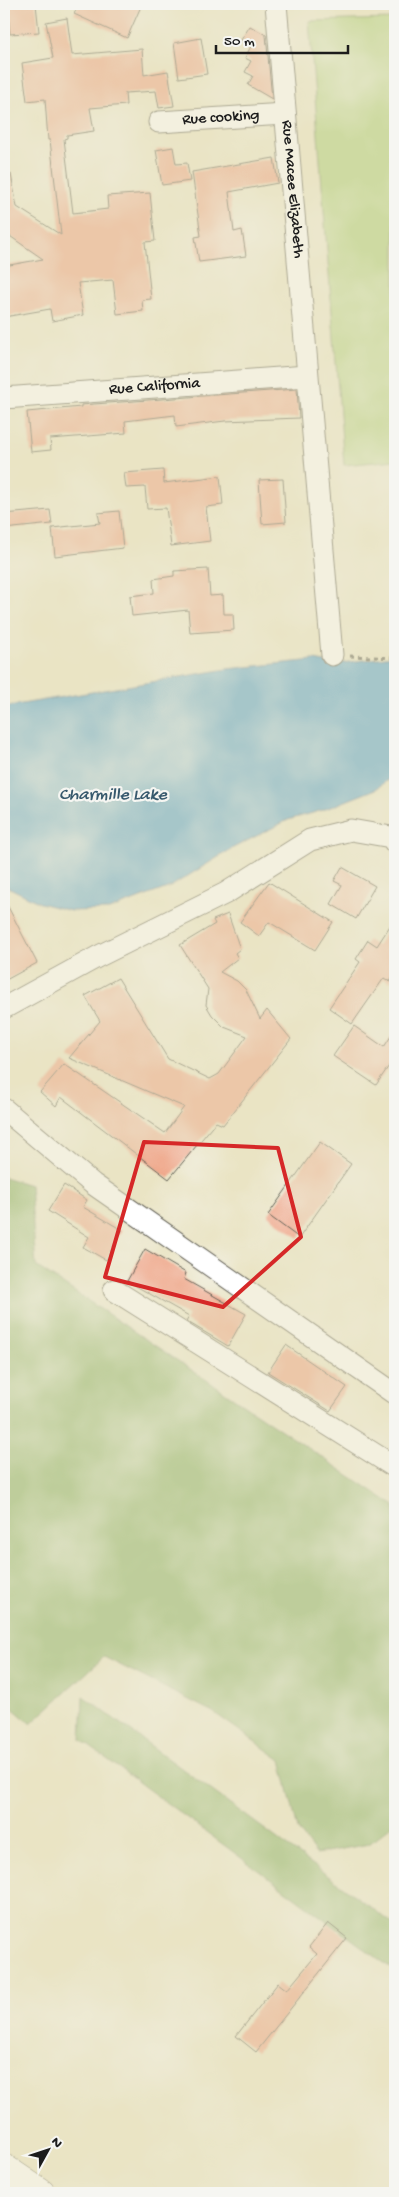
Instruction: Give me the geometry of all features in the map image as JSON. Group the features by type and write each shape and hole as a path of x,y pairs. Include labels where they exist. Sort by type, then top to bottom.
{"main road":[{"path":"4,2168 41,2193"}],"street":[{"name":"Rue Macee Elizabeth","path":"276,4 306,376 332,656"},
{"name":"Rue cooking","path":"159,122 285,114"},
{"name":"Rue California","path":"4,398 306,376"},
{"path":"4,1008 96,957 226,893 310,840 351,830 394,839"},
{"path":"4,1109 93,1184 395,1394"},
{"path":"114,1290 395,1467"}],"path":[{"path":"332,656 395,658"}],"highlighted area":[{"path":"144,1142 278,1148 301,1237 223,1307 105,1277"}],"green space":[{"path":"395,19 395,460 344,465 309,21"},
{"path":"4,1177 30,1185 36,1266 395,1506 395,1823 369,1844 316,1854 298,1830 281,1760 213,1712 104,1657 31,1724 4,1701"},
{"path":"83,1696 395,1925 395,1971 81,1740"}],"water":[{"name":"Charmille Lake","path":"395,657 395,774 376,789 323,810 288,820 233,848 170,887 109,910 71,911 40,903 4,885 4,707 227,669 314,660 335,664"}],"building":[{"path":"7,4 36,4 39,32 10,34"},
{"path":"79,4 142,4 127,38 74,14"},
{"path":"67,18 72,55 142,49 144,75 168,71 174,106 159,108 156,91 125,93 126,105 90,108 94,131 67,135 67,138 64,139 73,213 108,209 107,196 150,193 155,241 145,242 151,299 142,300 143,311 117,314 113,280 78,283 83,315 52,321 50,309 4,317 4,266 43,259 4,232 4,174 11,174 17,207 61,235 50,140 48,140 45,99 27,101 22,63 53,58 46,22"},
{"path":"250,26 266,35 272,99 248,85 253,76 245,72 251,61 245,58 251,46 241,40"},
{"path":"201,38 207,74 179,78 174,43"},
{"path":"173,147 176,164 187,163 190,181 162,185 156,150"},
{"path":"274,158 278,183 229,192 234,232 242,230 246,256 199,262 195,237 201,236 192,172"},
{"path":"297,389 299,418 225,421 176,427 175,415 125,421 126,433 50,439 51,450 31,452 27,412 81,407 81,405"},
{"path":"163,470 164,483 220,476 223,505 206,507 210,541 171,546 166,508 147,509 145,487 126,488 124,473"},
{"path":"283,479 286,522 262,524 259,480"},
{"path":"50,510 52,524 4,529 4,514"},
{"path":"119,511 123,548 55,556 52,528 100,523 98,513"},
{"path":"208,569 210,596 223,595 224,614 233,614 234,630 190,633 188,610 132,616 130,596 154,593 153,579 174,576 174,571"},
{"path":"342,867 375,886 356,919 331,904 342,885 334,881"},
{"path":"269,882 333,922 315,950 269,922 259,936 240,922"},
{"path":"4,899 37,963 4,981"},
{"path":"228,914 240,949 235,953 238,958 220,972 237,981 246,990 260,1019 267,1010 291,1039 223,1125 216,1122 169,1179 61,1097 56,1106 40,1092 64,1064 165,1133 184,1107 69,1058 100,1021 85,996 118,978 168,1059 210,1079 219,1074 247,1036 224,1027 212,1015 206,1005 208,989 180,945 215,924 213,920"},
{"path":"395,918 395,973 390,982 384,978 352,1024 329,1008 360,962 356,959 368,940 377,946"},
{"path":"354,1026 384,1047 395,1030 395,1057 376,1085 333,1056"},
{"path":"320,1142 351,1164 299,1238 268,1215"},
{"path":"64,1185 87,1200 83,1207 122,1230 106,1260 83,1247 89,1237 48,1211"},
{"path":"145,1249 186,1273 184,1279 246,1314 228,1346 186,1321 189,1316 127,1281"},
{"path":"286,1345 347,1387 330,1411 268,1372"},
{"path":"328,1923 347,1938 256,2052 236,2036 278,1983 287,1990 317,1954 309,1947"}]}
